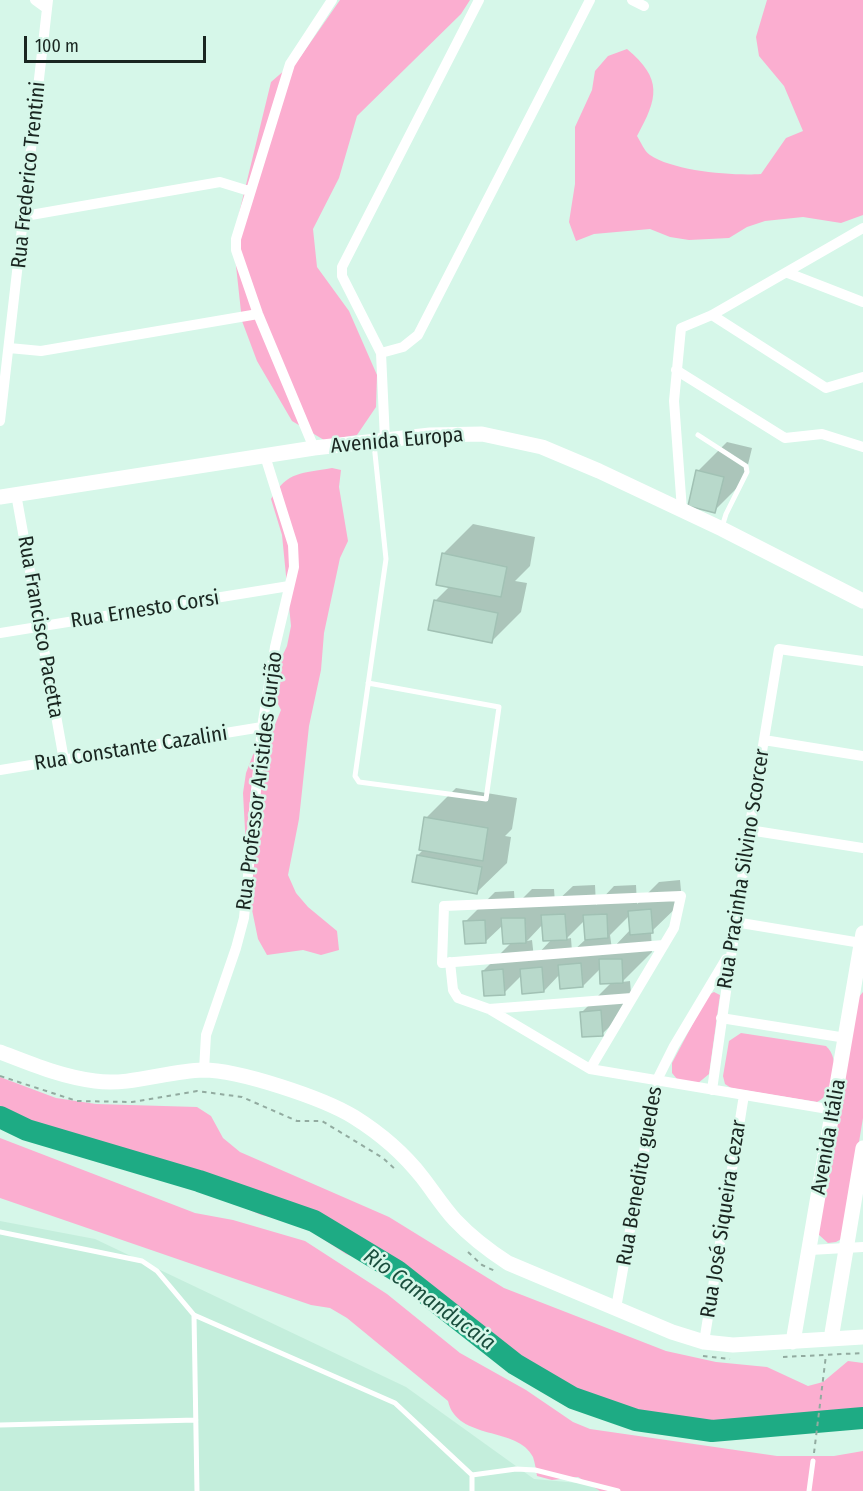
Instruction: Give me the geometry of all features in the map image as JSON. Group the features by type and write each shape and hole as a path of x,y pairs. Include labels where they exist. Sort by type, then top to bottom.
{"street":[{"path":"34,0 47,4"},
{"path":"314,448 258,314 236,250 236,239 290,64 332,0"},
{"path":"379,440 381,353 342,276 342,267 479,0"},
{"path":"381,353 403,347 418,335 590,0"},
{"path":"632,0 644,6"},
{"name":"Rua Frederico Trentini","path":"0,421 25,216 47,4"},
{"path":"25,216 220,182 249,191"},
{"path":"682,510 674,401 681,328 712,315 863,228"},
{"path":"788,273 863,302"},
{"path":"9,348 41,351 258,314"},
{"path":"712,315 826,388 863,377"},
{"path":"676,370 785,438 822,434 863,447"},
{"name":"Avenida Europa","path":"0,497 314,448 379,440 482,434 542,447 722,529 863,601"},
{"name":"Rua Professor Aristides Gurjão","path":"204,1070 206,1035 244,918 262,727 275,647 294,567 293,545 265,456"},
{"name":"Rua Francisco Pacetta","path":"16,494 64,760"},
{"name":"Rua Ernesto Corsi","path":"0,633 289,586"},
{"name":"Avenida Europa","path":"837,588 863,596"},
{"name":"Rua Pracinha Silvino Scorcer","path":"712,1090 748,830 779,649 863,661"},
{"name":"Rua Constante Cazalini","path":"0,770 262,727"},
{"path":"764,740 863,756"},
{"path":"748,830 863,848"},
{"path":"590,1069 632,998 664,945 674,928 681,896 444,906 442,963 664,945"},
{"path":"735,922 862,938"},
{"name":"Avenida Itália","path":"793,1342 846,1038 859,980 862,938"},
{"name":"Rua Benedito guedes","path":"616,1308 657,1080 674,1046 730,954"},
{"path":"450,962 453,990 458,998 489,1009 590,1069 834,1110"},
{"path":"489,1009 632,998"},
{"path":"721,1018 846,1038"},
{"path":"0,1052 60,1074 97,1081 135,1080 204,1070 254,1079 353,1116 387,1142 420,1174 454,1220 483,1247 508,1263 616,1308 700,1347 863,1337"},
{"name":"Rua José Siqueira Cezar","path":"700,1347 744,1095"},
{"name":"Avenida Itália","path":"831,1339 863,1148"},
{"path":"810,1250 863,1247"}],"lane":[{"path":"698,435 747,466 747,472 726,514 722,529"},
{"path":"368,683 499,707 486,800 356,780 368,683 386,559 379,440"},
{"path":"0,1232 142,1261 157,1271 194,1315 394,1403 472,1475 472,1491"},
{"path":"194,1315 197,1491"},
{"path":"0,1425 196,1420"},
{"path":"809,1491 813,1461"},
{"path":"472,1475 516,1469 535,1470 618,1491"}],"path":[{"path":"0,1076 77,1101 132,1102 197,1091 242,1097 297,1121 322,1121 383,1158 398,1172"},
{"path":"463,1247 482,1265 501,1274"},
{"path":"700,1347 706,1357 733,1359"},
{"path":"780,1357 863,1353"},
{"path":"813,1461 826,1355"}],"shaded area":[{"path":"340,0 470,0 461,14 357,116 339,178 313,229 317,267 349,311 377,375 376,407 357,435 324,440 292,421 257,361 242,321 233,238 271,82 301,56"},
{"path":"767,0 863,0 863,215 841,223 803,217 765,221 747,227 729,238 689,240 670,237 650,229 594,234 576,241 569,222 575,184 575,127 592,90 595,71 608,56 627,49 647,70 652,80 653,100 637,136 648,153 673,165 704,171 761,174 786,138 803,131 784,86 759,56 756,37"},
{"path":"332,468 341,470 339,487 348,541 340,558 324,633 321,670 309,726 299,819 288,875 296,893 308,907 337,931 339,950 321,955 303,950 267,955 258,939 243,866 246,848 243,793 246,773 259,739 274,727 281,710 264,676 279,663 287,646 291,626 282,535 271,499 283,483 290,478"},
{"path":"714,992 720,995 709,1074 697,1084 677,1079 672,1073 672,1063 708,995"},
{"path":"863,992 863,1118 843,1238 828,1243 818,1234 858,998"},
{"path":"741,1033 826,1046 831,1052 834,1067 834,1076 828,1092 817,1102 731,1088 725,1084 723,1076 729,1041"},
{"path":"0,1077 56,1098 96,1104 197,1107 211,1116 223,1138 240,1152 389,1217 504,1288 666,1351 716,1362 767,1367 808,1386 823,1382 848,1361 863,1363 863,1418 806,1419 752,1430 678,1426 660,1424 621,1411 565,1398 532,1379 488,1344 471,1335 399,1275 346,1254 298,1223 261,1215 193,1185 159,1166 85,1152 51,1138 13,1130 0,1123"},
{"path":"0,1138 195,1213 233,1220 305,1241 387,1294 460,1353 526,1390 573,1422 590,1429 777,1456 834,1456 863,1451 863,1491 600,1491 578,1477 552,1480 537,1476 533,1457 525,1447 515,1441 463,1422 454,1414 448,1401 347,1318 330,1308 311,1305 0,1198"},
{"path":"0,1221 95,1239 406,1387 534,1479 667,1491 0,1491"}],"building":[{"path":"696,470 724,477 715,513 688,506"},
{"path":"442,553 507,567 501,597 436,585"},
{"path":"434,600 498,613 492,643 428,630"},
{"path":"424,817 488,828 483,861 419,850"},
{"path":"417,855 482,867 477,894 412,882"},
{"path":"651,909 653,933 630,935 628,911"},
{"path":"565,914 567,940 543,941 541,915"},
{"path":"607,914 608,938 585,940 583,915"},
{"path":"501,918 525,918 526,943 503,944"},
{"path":"485,920 486,943 465,944 463,921"},
{"path":"599,959 622,959 623,983 600,984"},
{"path":"581,963 583,987 560,989 558,965"},
{"path":"542,967 544,992 522,994 520,969"},
{"path":"503,969 505,995 484,996 482,971"},
{"path":"601,1010 603,1036 582,1037 580,1012"}],"waterway":[{"name":"Rio Camanducaia","path":"0,1117 27,1130 199,1181 314,1221 397,1271 515,1364 573,1398 636,1420 712,1431 863,1418"}]}
